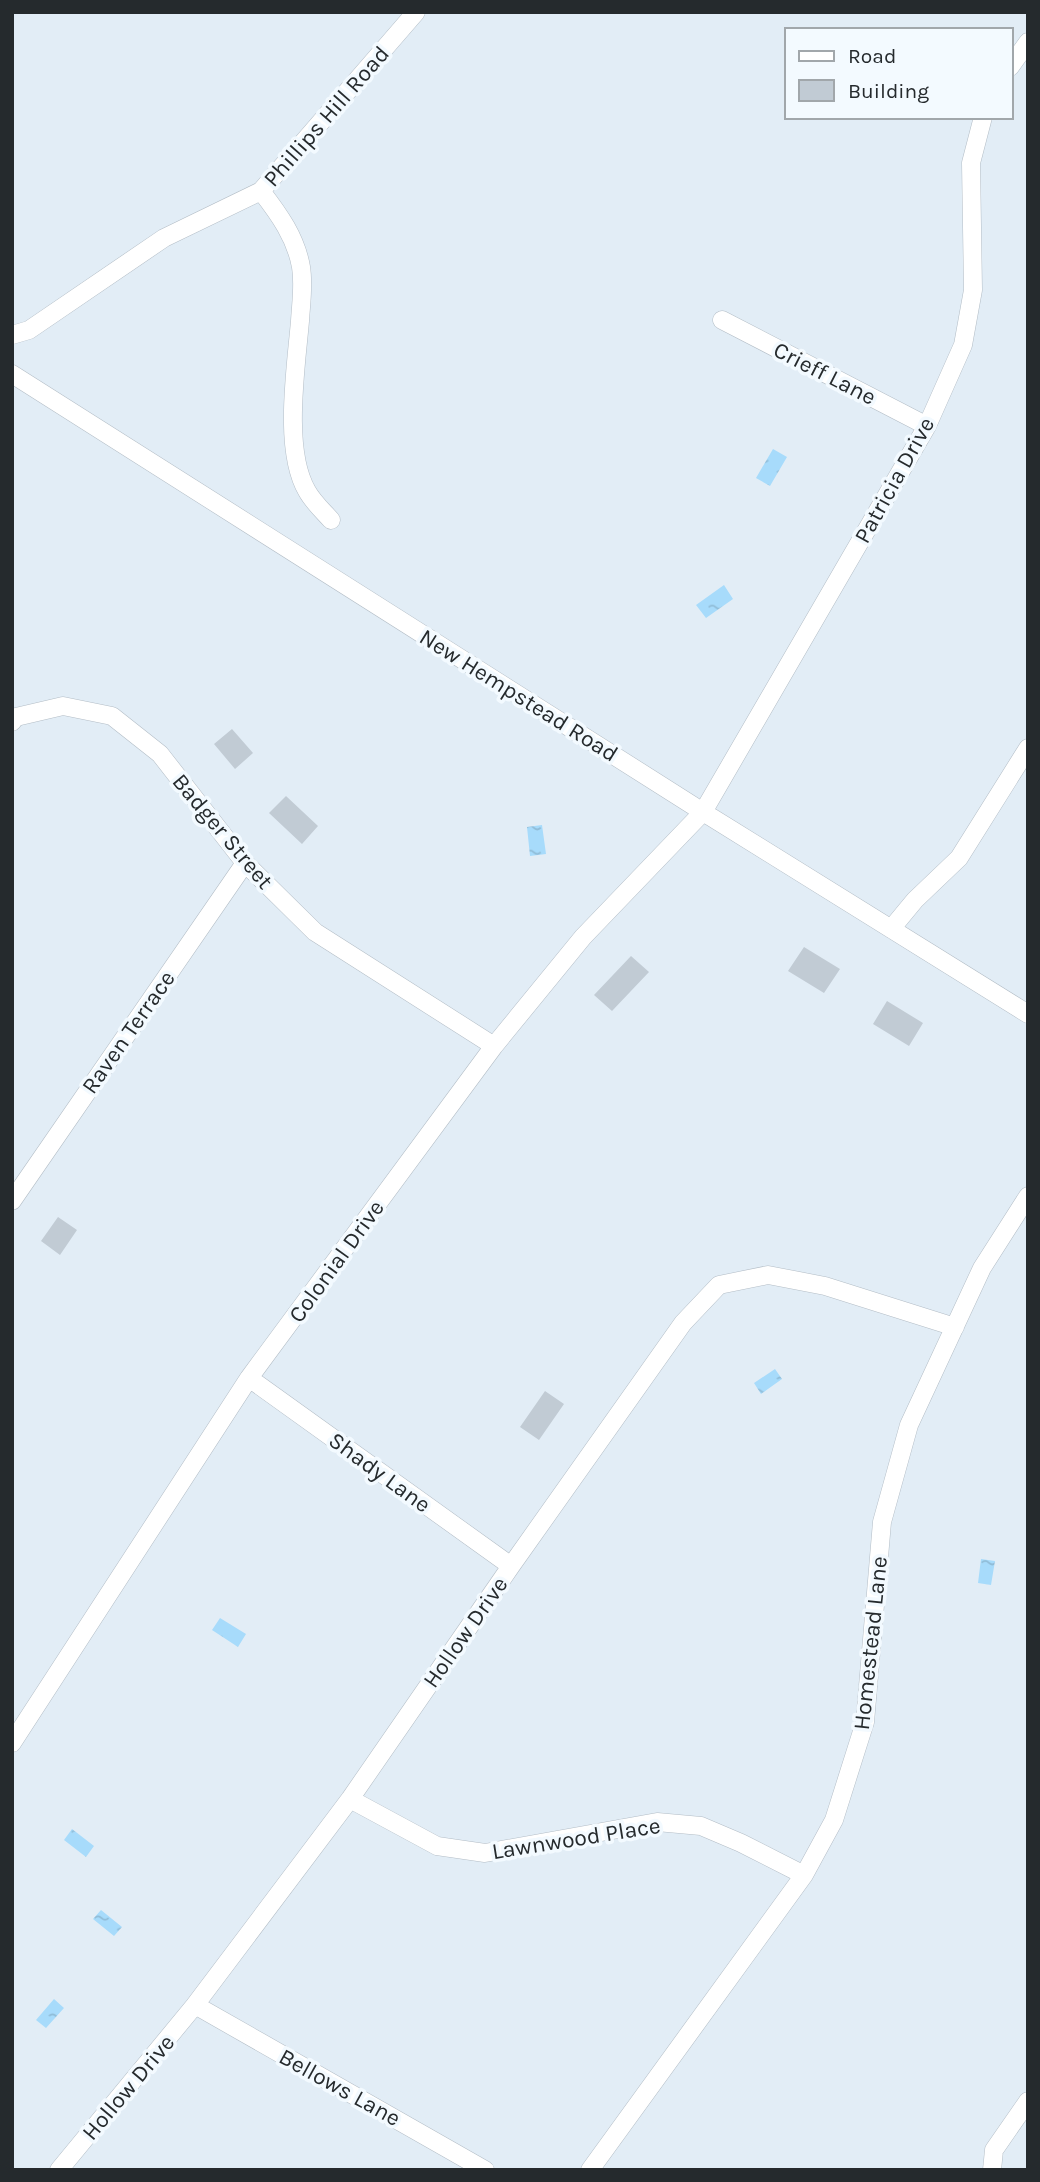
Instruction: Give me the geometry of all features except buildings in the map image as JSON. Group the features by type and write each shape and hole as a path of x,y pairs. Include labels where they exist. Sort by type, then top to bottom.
{"street":[{"name":"Phillips Hill Road","path":"12,335 29,330 163,238 261,191 416,12"},
{"path":"1012,64 1028,43"},
{"name":"Patricia Drive","path":"703,812 927,426 963,345 973,290 971,163 982,119"},
{"path":"261,191 278,213 293,241 301,266 293,443 307,492 331,520"},
{"name":"Crieff Lane","path":"722,320 927,426"},
{"name":"New Hempstead Road","path":"12,374 703,812 1028,1014"},
{"name":"Badger Street","path":"12,722 16,717 63,706 112,716 160,754 245,863 315,932 494,1046"},
{"path":"891,929 915,900 959,858 1028,748"},
{"name":"Colonial Drive","path":"12,1743 249,1378 494,1046 583,937 703,812"},
{"name":"Raven Terrace","path":"12,1201 245,863"},
{"name":"Homestead Lane","path":"590,2170 804,1875 834,1820 866,1722 882,1522 909,1425 982,1268 1028,1196"},
{"name":"Hollow Drive","path":"59,2170 195,2006 351,1799 683,1323 719,1285 768,1275 825,1286 955,1327"},
{"name":"Shady Lane","path":"249,1378 511,1566"},
{"name":"Lawnwood Place","path":"351,1799 437,1846 485,1853 657,1822 701,1826 804,1875"},
{"name":"Bellows Lane","path":"195,2006 485,2170"},
{"path":"992,2170 994,2150 1028,2101"}],"water":[{"path":"773,449 787,457 770,486 756,478"},
{"path":"724,585 733,599 706,618 696,605"},
{"path":"542,825 546,854 530,856 527,827"},
{"path":"775,1369 782,1379 761,1394 754,1383"},
{"path":"981,1559 995,1561 991,1585 978,1583"},
{"path":"220,1618 246,1634 238,1647 212,1630"},
{"path":"72,1829 94,1846 86,1857 64,1840"},
{"path":"101,1910 122,1927 114,1936 93,1919"},
{"path":"54,1999 64,2008 46,2028 36,2020"}]}
